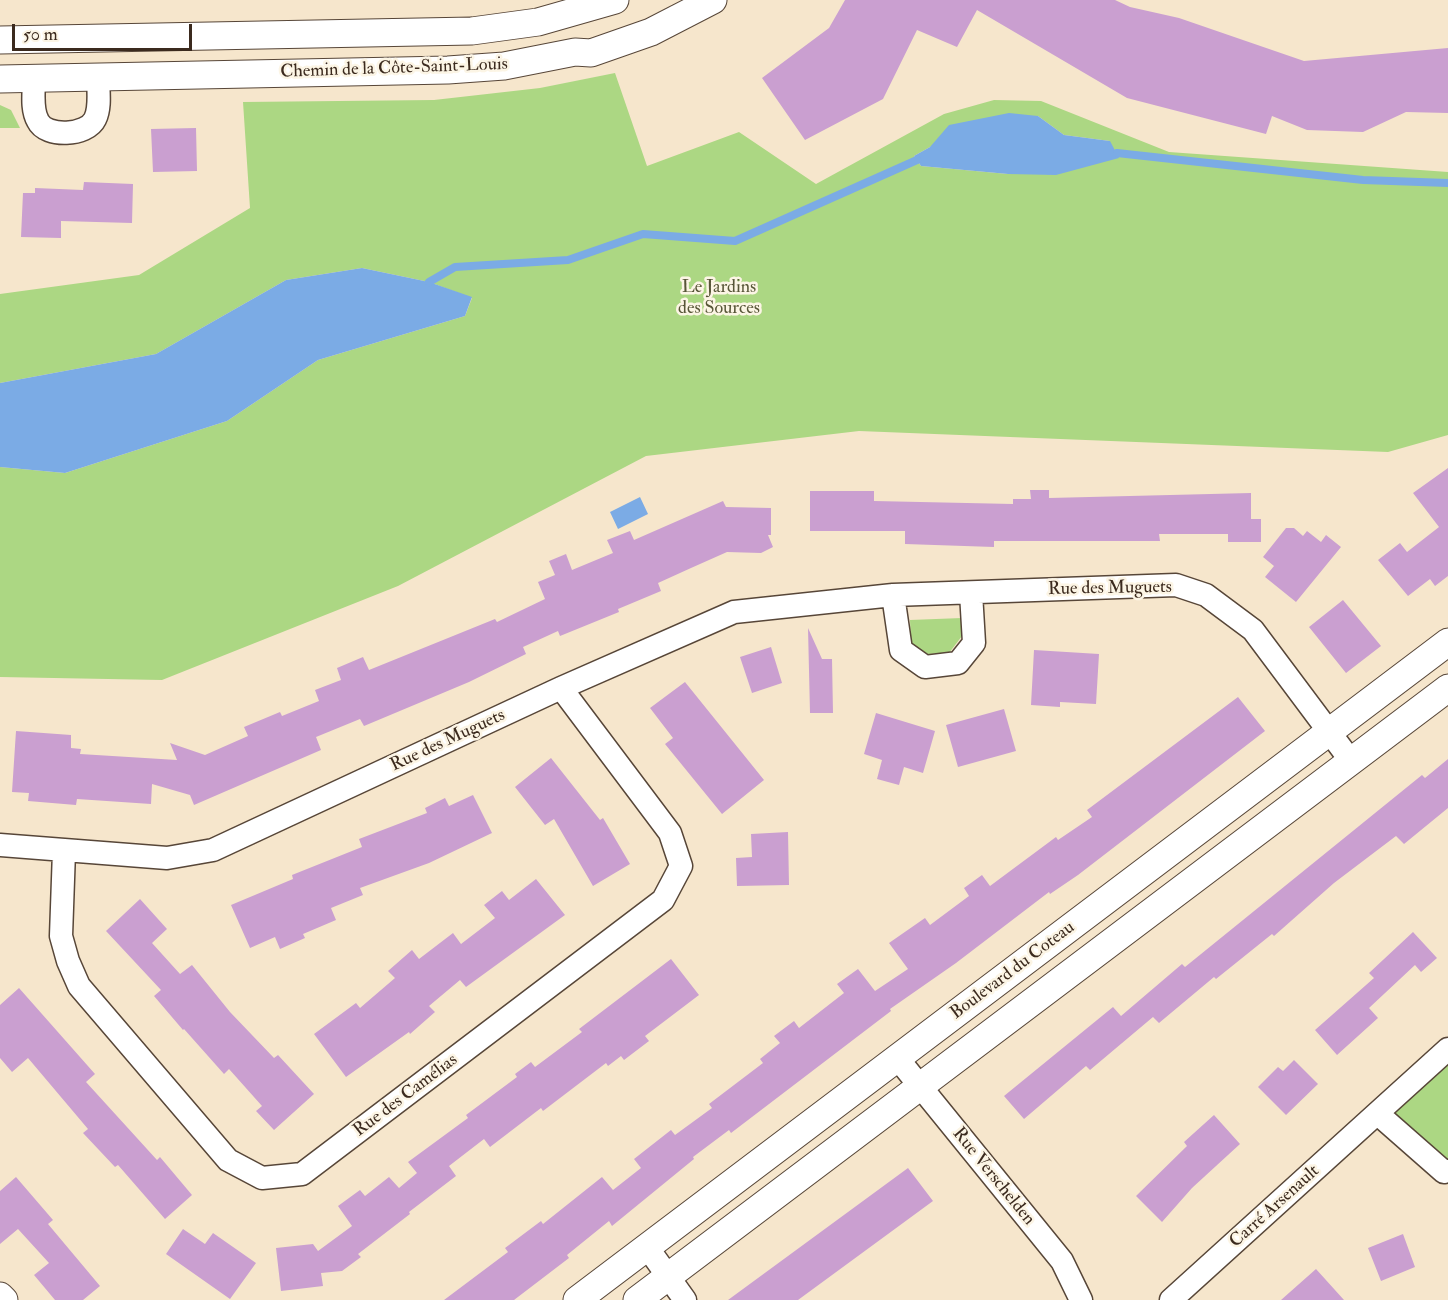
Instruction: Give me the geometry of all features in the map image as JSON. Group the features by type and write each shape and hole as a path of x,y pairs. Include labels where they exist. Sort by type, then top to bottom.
{"street":[{"name":"Chemin de la Côte-Saint-Louis","path":"0,40 472,31 538,22 615,0"},
{"name":"Chemin de la Côte-Saint-Louis","path":"0,79 448,70 504,66 603,49 651,32 713,0"},
{"path":"34,79 34,108 39,124 47,129 67,132 88,128 94,122 98,107 98,77"},
{"name":"Rue des Muguets","path":"0,845 166,858 213,850 561,688 734,612 893,595 1176,585 1206,595 1253,630 1351,761"},
{"path":"893,595 901,650 925,667 958,663 974,643 971,593"},
{"name":"Boulevard du Coteau","path":"577,1300 1448,642"},
{"name":"Rue des Camélias","path":"64,850 61,936 68,961 80,986 228,1160 262,1178 302,1174 663,900 681,866 670,832 561,688"},
{"name":"Boulevard du Coteau","path":"637,1300 1448,688"},
{"name":"Carré Arsenault","path":"1171,1300 1448,1049"},
{"name":"Rue Verschelden","path":"897,1059 1062,1261 1081,1300"},
{"path":"1378,1114 1444,1172 1448,1171"},
{"path":"647,1247 685,1300"},
{"path":"0,1296 4,1300"}],"green space":[{"name":"Le Jardins des Sources","path":"615,73 647,166 739,132 816,184 944,114 994,100 1041,101 1169,152 1448,172 1448,435 1388,452 859,431 646,456 398,586 162,680 0,677 0,467 65,473 227,421 318,360 465,316 472,298 429,282 362,268 286,280 156,354 0,383 0,294 139,275 250,208 243,102 434,100 540,88","holes":["1038,116 1064,135 1110,141 1008,174 921,166 914,156 930,147"]},
{"path":"0,105 11,110 20,128 0,128"},
{"path":"962,618 962,636 949,653 928,654 911,644 910,620"},
{"path":"1448,1059 1448,1158 1444,1158 1390,1113"}],"water":[{"path":"1009,113 1038,116 1064,135 1110,141 1119,158 1056,175 1008,174 921,166 914,156 930,147 949,125"},
{"path":"362,268 429,282 472,297 465,316 318,360 227,421 65,473 0,467 0,383 156,354 286,280"},
{"path":"640,497 648,514 618,529 610,512"}],"building":[{"path":"845,0 1115,0 1130,7 1179,18 1304,61 1448,48 1448,113 1406,112 1363,132 1307,130 1272,116 1266,134 1127,98 977,10 957,47 917,30 883,99 805,140 762,78 829,28"},
{"path":"196,128 197,171 153,172 151,129"},
{"path":"84,182 133,184 132,223 61,221 61,238 21,237 23,193 35,193 35,188 83,190"},
{"path":"1448,468 1448,576 1435,586 1430,579 1408,596 1378,560 1400,543 1407,552 1439,527 1413,493"},
{"path":"1030,490 1049,490 1049,498 1251,493 1251,519 1261,519 1261,542 1228,542 1228,534 1159,534 1160,541 994,541 994,547 905,544 905,531 810,531 810,491 874,491 874,501 1013,504 1013,499 1031,499"},
{"path":"723,501 726,507 771,508 771,535 768,535 773,547 761,553 727,552 691,568 658,583 661,591 618,609 619,612 560,636 558,631 523,647 526,654 469,682 364,726 360,719 316,737 321,750 194,805 190,795 152,784 151,804 77,799 76,805 28,801 29,793 12,792 16,731 71,735 71,748 81,749 80,754 177,760 170,743 205,755 248,736 244,727 280,712 282,716 319,701 315,690 341,680 337,668 363,657 369,670 495,619 497,622 545,599 538,582 555,575 549,561 566,554 572,570 613,553 607,540 630,531 634,540"},
{"path":"1286,528 1294,528 1303,536 1307,531 1321,542 1326,535 1341,547 1296,602 1265,577 1274,566 1263,557"},
{"path":"1343,600 1381,646 1346,673 1309,627"},
{"path":"808,628 822,659 832,659 833,713 810,713"},
{"path":"771,647 782,683 752,693 740,657"},
{"path":"1034,650 1099,654 1096,704 1060,702 1060,707 1031,705"},
{"path":"685,682 764,780 722,814 665,744 673,738 650,708"},
{"path":"1238,697 1265,731 1078,875 1050,894 1049,892 956,963 890,1009 891,1011 731,1133 729,1130 693,1157 694,1159 612,1226 609,1221 567,1255 569,1258 514,1300 444,1300 508,1252 505,1248 541,1221 543,1224 602,1177 613,1190 641,1168 634,1159 671,1130 675,1135 712,1108 709,1104 763,1063 760,1059 780,1043 774,1036 794,1021 799,1028 844,993 837,984 858,969 875,991 908,969 889,943 925,918 930,925 969,896 964,888 982,875 990,886 1056,837 1058,840 1092,817 1087,810"},
{"path":"1004,709 1016,751 958,767 946,725"},
{"path":"876,713 935,731 923,773 904,767 899,785 877,779 882,760 864,754"},
{"path":"551,758 600,820 603,818 630,864 593,886 554,819 545,825 515,787"},
{"path":"1448,759 1448,808 1404,844 1396,836 1334,883 1274,936 1272,934 1216,979 1214,977 1159,1023 1153,1017 1090,1070 1086,1066 1024,1119 1004,1096 1113,1007 1121,1016 1182,964 1185,967 1422,775 1425,778"},
{"path":"473,795 492,833 429,863 360,888 363,895 331,908 336,920 303,934 305,938 280,949 275,937 250,948 231,905 293,879 292,875 362,847 359,839 427,813 425,808 445,798 449,806"},
{"path":"788,832 789,885 737,886 736,858 752,857 751,834"},
{"path":"536,879 565,915 466,987 460,980 429,1006 435,1012 410,1034 409,1032 346,1077 314,1034 356,1003 360,1008 395,978 388,971 412,950 419,959 453,933 461,944 495,918 484,905 502,891 509,900"},
{"path":"140,899 167,929 152,943 180,974 192,965 230,1012 274,1058 278,1055 314,1094 274,1130 256,1111 262,1106 229,1069 224,1074 183,1030 154,996 161,990 106,931"},
{"path":"1413,932 1437,958 1421,972 1415,965 1369,1008 1378,1018 1337,1055 1315,1030 1374,978 1369,973"},
{"path":"671,959 699,995 645,1036 649,1041 624,1060 621,1056 608,1066 606,1063 543,1111 541,1108 490,1147 484,1139 449,1166 456,1176 358,1254 361,1257 342,1271 321,1273 323,1286 281,1291 276,1248 313,1244 318,1251 352,1226 338,1206 360,1190 365,1196 389,1177 399,1188 417,1173 408,1162 468,1118 466,1115 517,1077 515,1074 531,1062 535,1067 582,1032 579,1029"},
{"path":"19,988 95,1074 86,1082 157,1160 160,1157 192,1195 165,1219 118,1165 115,1167 83,1133 88,1129 28,1058 12,1072 0,1058 0,1005"},
{"path":"1294,1060 1318,1084 1286,1115 1258,1087 1278,1067 1283,1071"},
{"path":"1214,1115 1240,1144 1192,1188 1162,1222 1136,1196 1187,1146 1184,1142"},
{"path":"908,1168 933,1201 798,1300 728,1300"},
{"path":"16,1177 53,1220 48,1224 100,1286 83,1300 55,1300 34,1275 49,1263 18,1229 0,1244 0,1191"},
{"path":"183,1229 205,1244 213,1233 256,1263 230,1299 166,1254"},
{"path":"1403,1234 1415,1267 1381,1281 1368,1248"},
{"path":"1316,1269 1344,1300 1281,1300"}],"waterway":[{"path":"1117,153 1363,180 1448,183"},
{"path":"429,282 455,267 568,260 643,234 735,241 917,160"}]}
